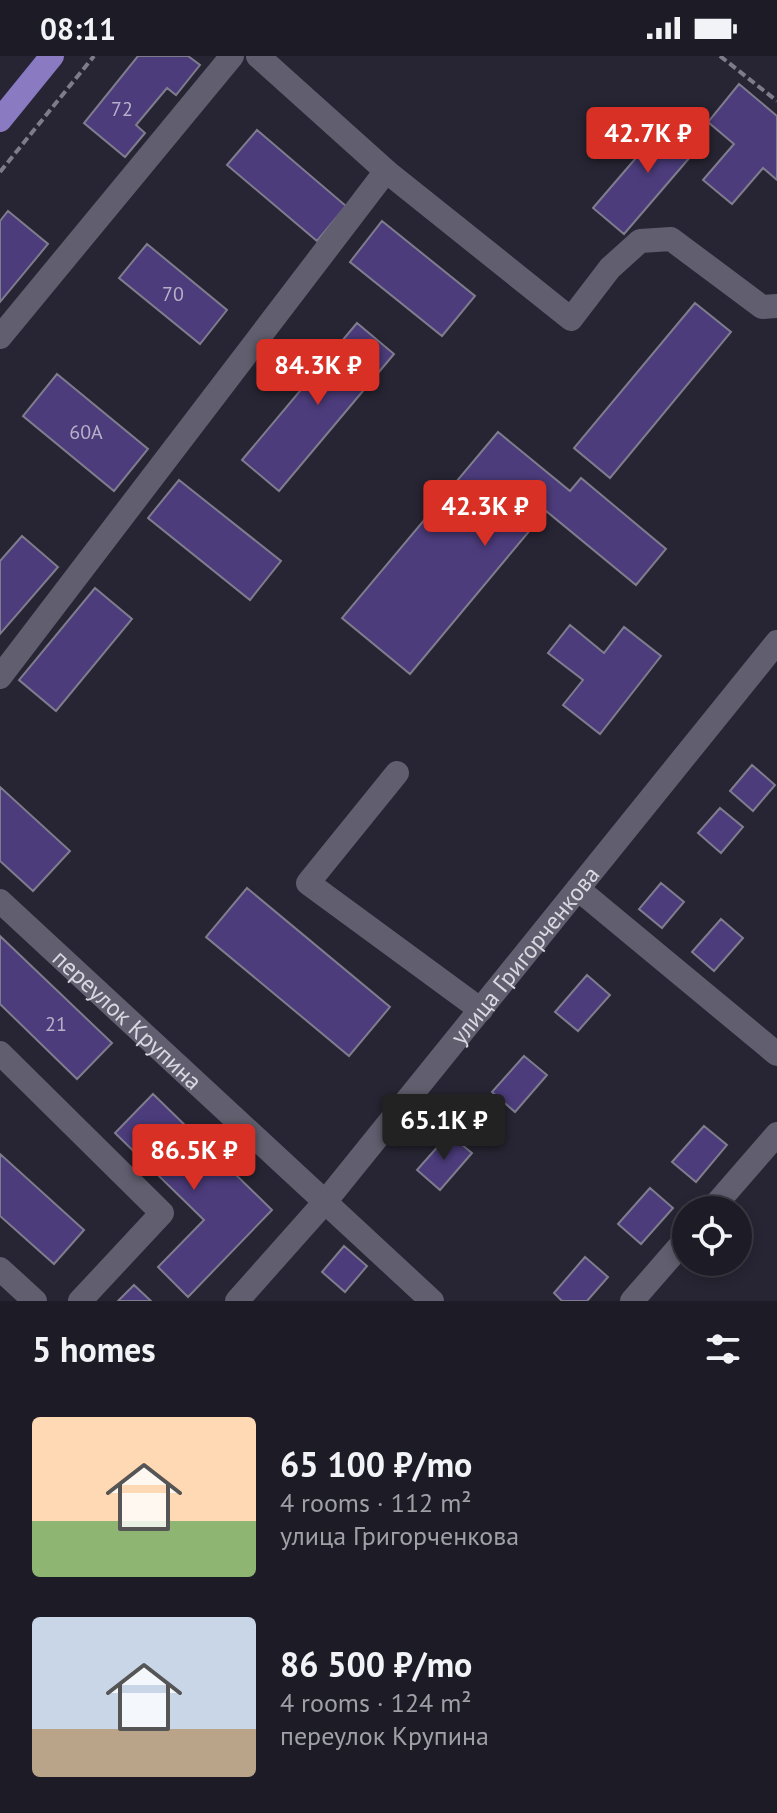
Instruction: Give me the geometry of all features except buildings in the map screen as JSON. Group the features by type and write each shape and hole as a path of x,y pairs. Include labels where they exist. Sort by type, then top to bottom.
{"main road":[{"path":"0,120 52,56"}],"street":[{"path":"0,337 232,56"},
{"path":"258,56 386,171 571,319 610,268 640,241 671,239 762,307 777,306"},
{"path":"0,677 386,171"},
{"name":"улица Григорченкова","path":"237,1301 325,1202 777,642"},
{"path":"397,773 308,883 481,1010"},
{"path":"578,889 777,1054"},
{"name":"переулок Крупина","path":"0,901 432,1301"},
{"path":"0,1053 162,1213 80,1301"},
{"path":"723,1196 777,1134"},
{"path":"632,1301 672,1255"},
{"path":"0,1269 35,1301"}],"path":[{"path":"0,172 94,56"},
{"path":"720,56 777,101"}]}
